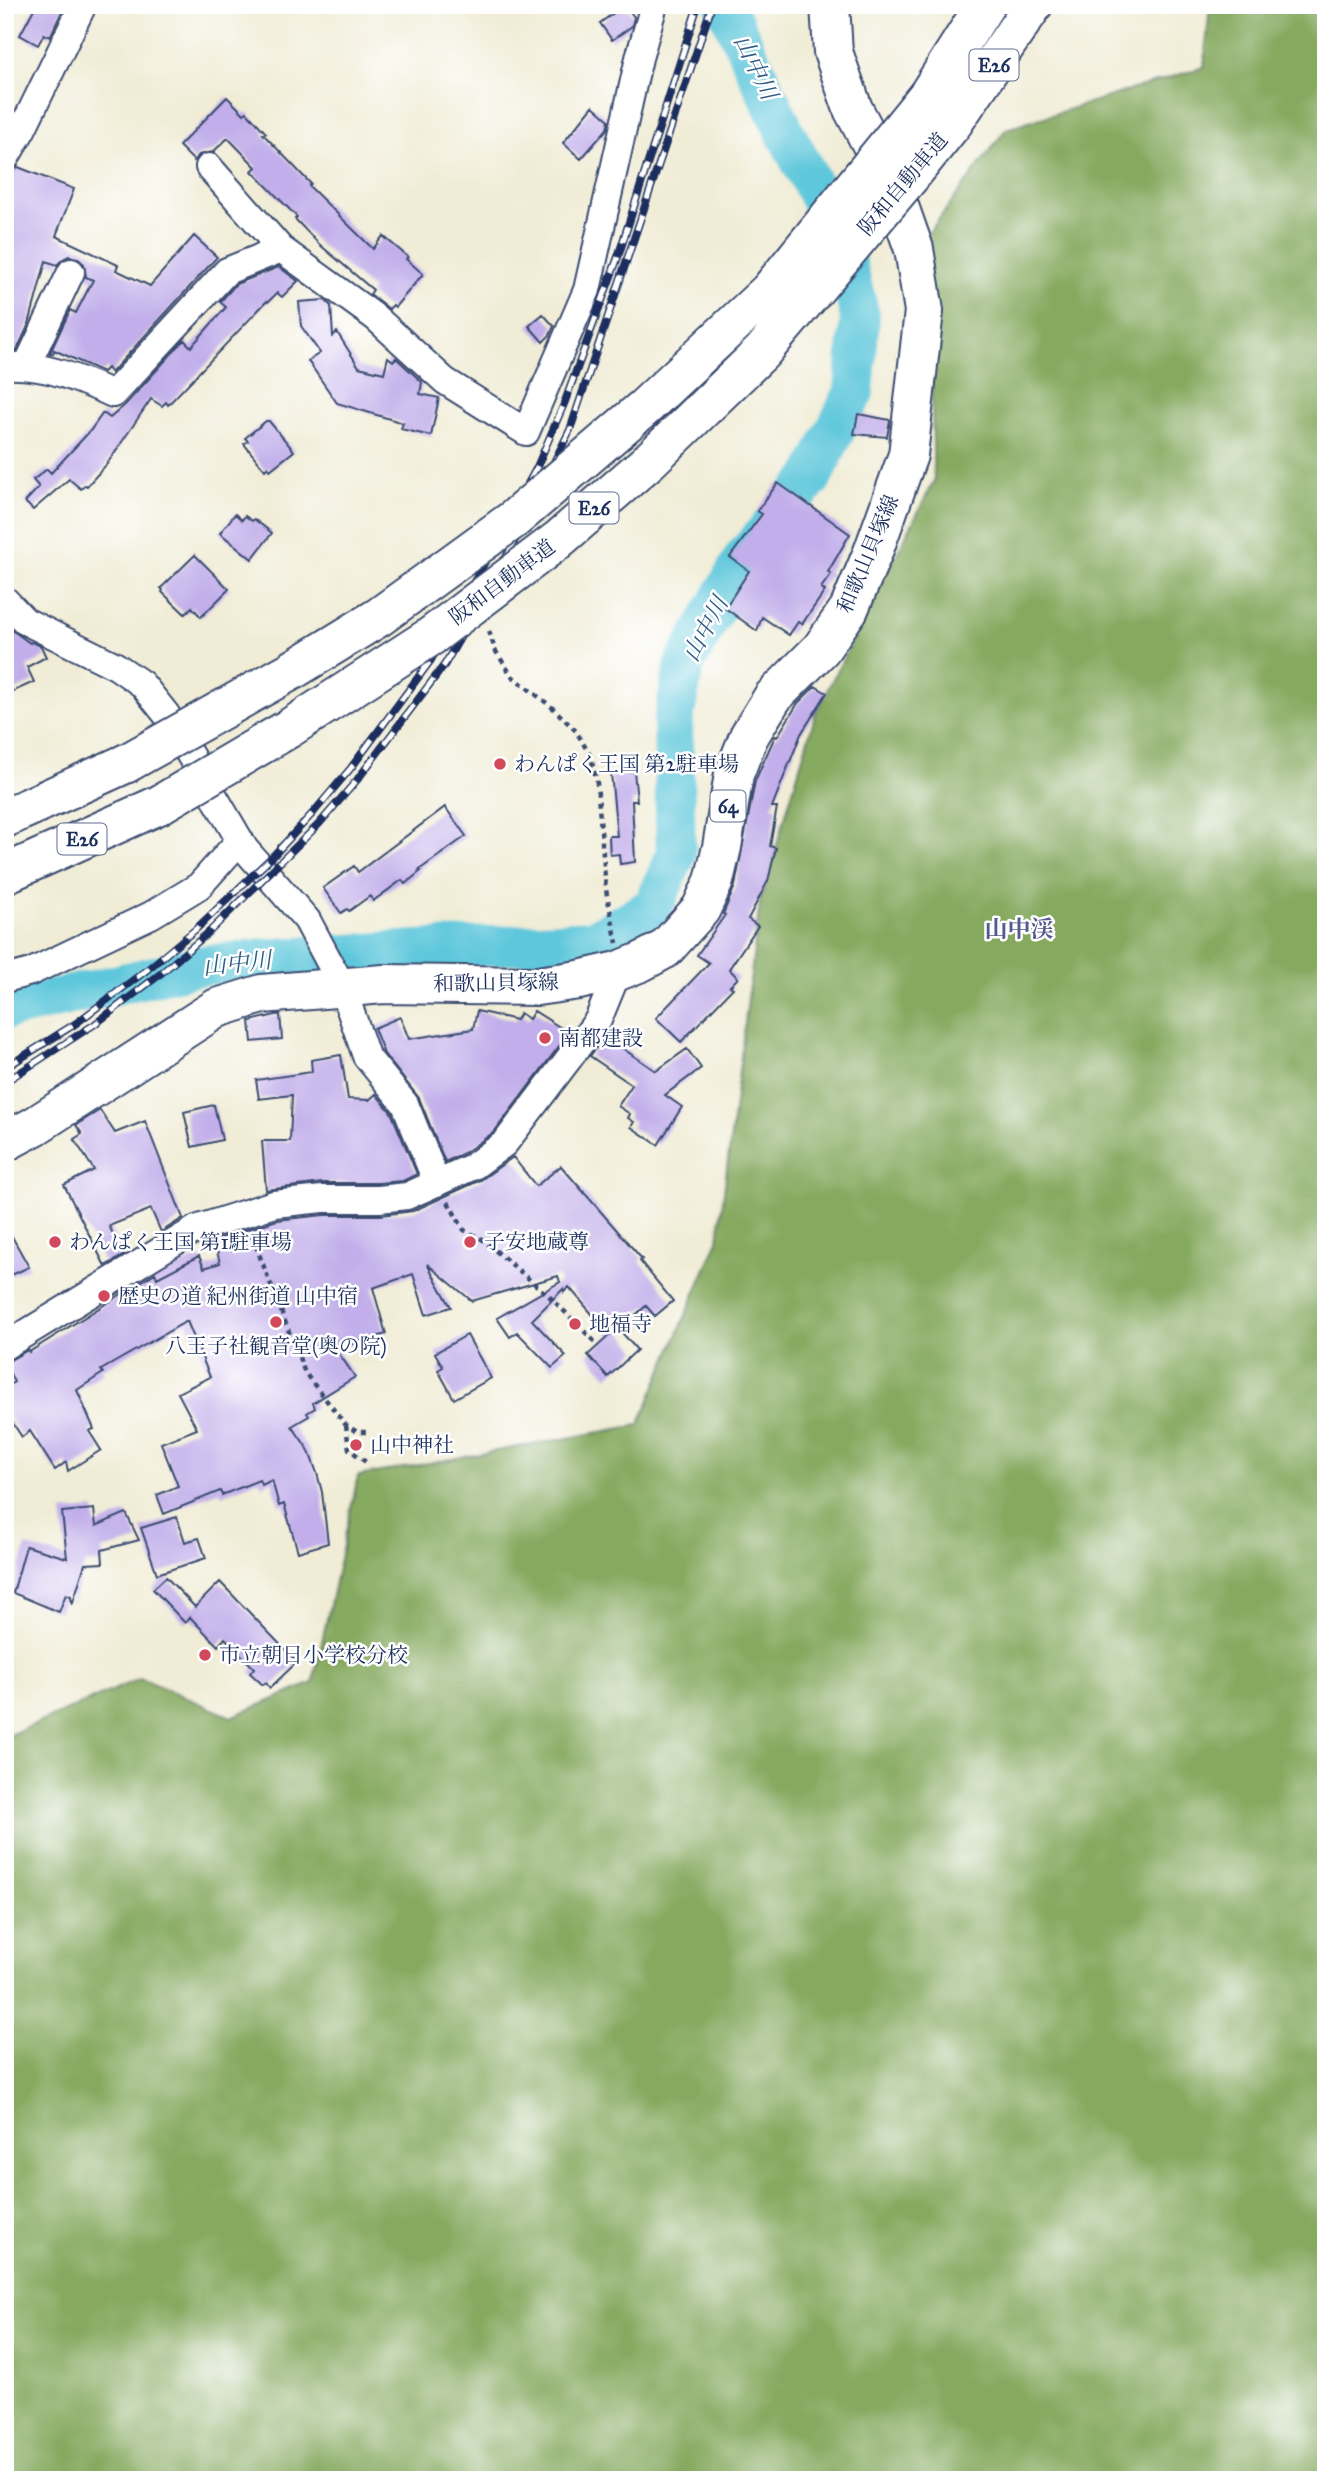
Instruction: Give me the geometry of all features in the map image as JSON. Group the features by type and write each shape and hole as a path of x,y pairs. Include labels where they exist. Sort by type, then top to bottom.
{"main road":[{"name":"和歌山貝塚線","path":"5,1142 35,1126 217,1008 262,993 337,977 384,984 537,986 579,981 618,959 641,962 665,949 701,909 714,881 734,774 749,736 773,697 821,649 849,609 908,455 924,311 916,261 888,175 853,109 833,52 830,5"},
{"path":"928,95 977,5"},
{"name":"阪和自動車道","path":"5,818 127,764 291,671 379,617 514,519 645,407 769,291 928,95 985,5"},
{"name":"阪和自動車道","path":"5,874 159,805 288,729 430,637 558,540 648,462 762,352 953,123 1033,5"}],"street":[{"path":"5,159 83,5"},
{"path":"225,173 281,249 375,317 445,381 526,432 587,290 639,58 654,5"},
{"path":"71,272 16,366 64,372 113,394 227,271 281,249"},
{"path":"5,600 24,621 116,666 142,684 166,715 245,849 307,920 337,977 366,1056 405,1104 437,1183"},
{"path":"5,979 31,972 151,915 199,886 240,840"},
{"path":"5,1346 196,1228 274,1204 407,1196 474,1166 505,1143 598,1020 618,959"}],"path":[{"path":"489,631 495,650 512,676 553,708 576,731 591,757 597,783 606,890 618,959"},
{"path":"437,1183 464,1230 482,1240 550,1297 597,1344"},
{"path":"242,1213 305,1373 345,1424 357,1432 368,1432"},
{"path":"345,1424 349,1449 367,1463"}],"green space":[{"path":"1210,5 1326,5 1326,2480 5,2480 5,1737 141,1678 231,1717 313,1683 358,1476 639,1425 718,1240 760,902 816,712 934,481 927,235 1006,129 1204,67"}],"building":[{"path":"36,5 65,5 50,37 44,34 38,45 20,35"},
{"path":"625,5 634,17 632,26 612,40 600,23"},
{"path":"227,97 244,114 247,112 266,133 263,134 311,184 309,186 373,249 383,236 423,274 395,307 393,305 389,309 370,294 373,290 319,244 252,171 256,167 228,138 213,152 199,155 194,161 179,146"},
{"path":"593,106 609,120 607,129 581,159 563,143"},
{"path":"18,167 74,189 56,236 118,265 116,270 150,286 194,236 217,257 111,373 107,368 103,372 54,350 53,354 50,353 70,310 76,313 93,280 86,277 84,264 69,256 57,265 46,261 29,324 17,350 7,350 5,318 9,319 10,314 5,313 5,183 9,174"},
{"path":"279,267 298,281 282,297 277,293 267,301 168,405 166,402 162,406 151,399 107,464 87,486 81,489 69,479 33,510 25,502 39,487 33,480 47,469 51,473 103,413 110,418 125,405 184,340 191,347 226,307 220,302 236,284"},
{"path":"325,300 331,306 333,336 337,332 359,367 384,373 388,357 393,361 396,358 422,382 420,394 439,398 431,436 401,429 403,423 337,403 308,361 320,353 301,326 299,302"},
{"path":"543,314 554,326 543,342 529,326"},
{"path":"858,414 890,420 887,437 854,434"},
{"path":"269,421 294,451 270,470 268,467 265,470 244,444 248,441 245,438"},
{"path":"778,483 850,534 828,572 831,574 821,588 825,591 802,624 798,622 789,635 762,617 757,631 725,608 749,571 730,557 762,514 757,511"},
{"path":"235,514 242,520 245,516 252,521 254,519 272,533 252,559 220,533"},
{"path":"195,555 229,589 201,617 192,607 185,614 161,588"},
{"path":"13,631 30,643 41,646 46,657 27,667 34,682 5,695 5,635"},
{"path":"815,686 827,693 801,734 772,807 777,807 770,846 776,848 768,881 748,919 758,926 729,969 738,978 730,986 733,988 681,1042 656,1018 709,963 697,955 725,915 723,914 735,886 755,781 775,736 777,737 798,703"},
{"path":"634,771 637,801 632,801 635,862 620,864 619,854 610,855 609,836 617,836 611,773"},
{"path":"445,807 466,836 419,870 421,871 405,884 402,880 373,901 370,896 349,911 347,909 341,913 323,888 354,866 358,872"},
{"path":"477,1011 516,1020 520,1013 529,1019 534,1011 569,1033 494,1132 466,1152 445,1162 419,1098 384,1054 374,1028 400,1017 409,1039 473,1029"},
{"path":"280,1014 282,1039 252,1042 250,1021"},
{"path":"604,1038 656,1071 687,1049 701,1068 665,1095 682,1107 658,1145 631,1127 634,1122 628,1118 630,1114 618,1106 632,1085 590,1056"},
{"path":"341,1055 348,1099 369,1100 376,1094 391,1112 417,1174 403,1181 322,1183 266,1190 262,1141 290,1141 292,1095 259,1099 256,1080 312,1072 311,1060"},
{"path":"214,1105 222,1140 192,1147 184,1112"},
{"path":"100,1110 115,1133 145,1121 183,1218 161,1232 151,1209 109,1226 124,1255 105,1266 64,1185 94,1170 74,1139 82,1134 76,1125"},
{"path":"513,1157 536,1186 561,1166 642,1259 640,1261 673,1301 655,1316 646,1306 619,1329 637,1350 608,1377 588,1355 610,1335 569,1287 564,1292 563,1289 532,1320 566,1356 552,1368 517,1332 510,1337 497,1318 560,1282 558,1276 472,1301 427,1264 451,1307 426,1315 413,1274 373,1288 386,1334 336,1349 355,1377 313,1403 315,1408 307,1413 309,1416 292,1426 308,1449 317,1473 328,1543 298,1552 284,1504 279,1506 272,1480 262,1485 259,1480 222,1495 220,1491 164,1514 157,1495 178,1486 161,1443 197,1429 178,1393 210,1377 187,1321 101,1370 103,1373 77,1390 94,1429 89,1431 101,1450 68,1471 66,1462 55,1470 30,1431 22,1437 5,1411 5,1387 14,1382 5,1363 28,1350 29,1352 155,1273 157,1278 199,1256 204,1268 220,1263 214,1240 277,1220 413,1211 481,1180"},
{"path":"5,1224 29,1267 5,1278"},
{"path":"467,1335 491,1378 454,1399 438,1370 443,1367 435,1353"},
{"path":"94,1509 96,1526 126,1513 139,1540 102,1550 103,1563 85,1564 72,1605 71,1596 66,1594 59,1612 13,1593 26,1546 67,1558 62,1512"},
{"path":"177,1517 185,1542 199,1538 206,1558 157,1574 141,1528"},
{"path":"166,1577 195,1607 220,1582 297,1662 270,1688 266,1683 263,1685 250,1673 254,1668 225,1638 218,1646 190,1617 185,1623 153,1589"}],"waterway":[{"name":"山中川","path":"5,1010 198,966 261,959 593,940 653,907 676,855 673,722 685,663 744,557 812,478 854,392 860,316 839,235 785,132 725,5"}],"railway":[{"path":"5,1068 75,1024 148,969 196,929 272,857 351,768 431,660 536,469 564,404 618,257 698,5"},
{"path":"5,1082 95,1024 208,933 319,824 357,780 445,664 508,554 570,430 712,5"}],"place":[{"name":"わんぱく王国 第2駐車場","path":"500,764"},
{"name":"南都建設","path":"545,1038"},
{"name":"わんぱく王国 第1駐車場","path":"55,1242"},
{"name":"子安地蔵尊","path":"470,1242"},
{"name":"歴史の道 紀州街道 山中宿","path":"104,1296"},
{"name":"八王子社観音堂(奥の院)","path":"276,1322"},
{"name":"地福寺","path":"575,1324"},
{"name":"山中神社","path":"356,1445"},
{"name":"市立朝日小学校分校","path":"205,1655"}],"district":[{"name":"山中渓","path":"1019,929"}]}
